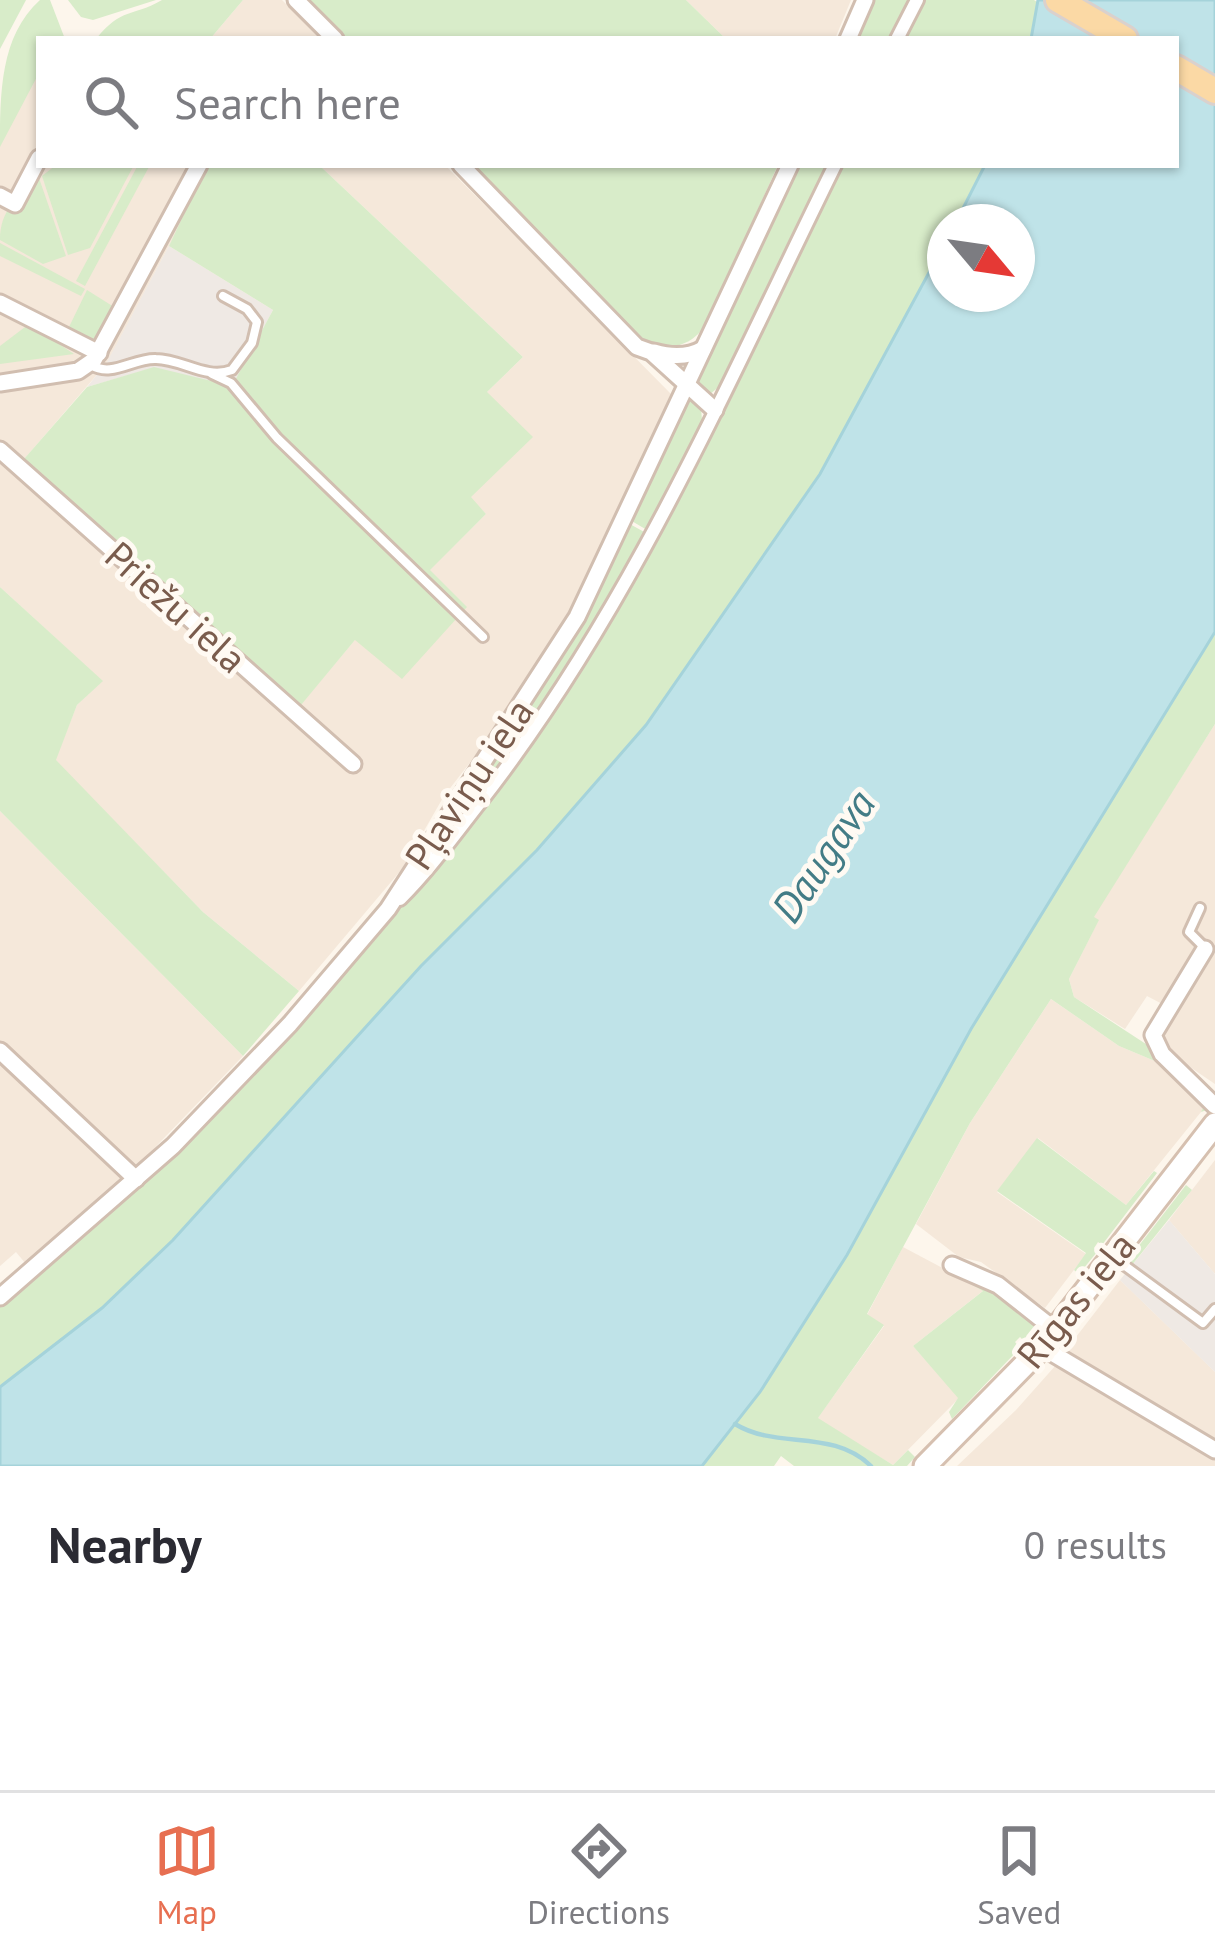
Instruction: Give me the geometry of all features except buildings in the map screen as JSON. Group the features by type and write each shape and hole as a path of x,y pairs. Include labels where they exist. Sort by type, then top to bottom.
{"main road":[{"path":"1058,0 1120,36"},
{"path":"1179,70 1215,91"},
{"name":"Rīgas iela","path":"925,1466 1048,1338 1215,1124"}],"street":[{"path":"296,0 331,36"},
{"path":"849,36 866,0"},
{"path":"899,36 917,0"},
{"path":"0,196 15,204 36,164"},
{"path":"0,383 71,373 94,358 197,168"},
{"path":"464,168 637,346 670,356 703,349"},
{"name":"Pļaviņu iela","path":"0,1297 136,1179 290,1024 388,909 577,616 789,168"},
{"path":"388,909 447,845 573,675 715,410 834,168"},
{"path":"0,303 94,358"},
{"path":"651,352 715,410"},
{"name":"Priežu iela","path":"0,450 353,764"},
{"path":"1205,949 1153,1035 1162,1054 1215,1106"},
{"path":"0,1051 136,1179"},
{"path":"952,1265 998,1285 1048,1338 1215,1450"}],"lane":[{"path":"212,374 237,365 257,327 252,313 223,296"},
{"path":"94,358 105,371 145,359 164,359 231,383 277,438 483,637"},
{"path":"1200,908 1189,932 1205,949"},
{"path":"1112,1257 1203,1324 1215,1309"}],"shaded area":[{"path":"243,0 282,0 318,36 213,36"},
{"path":"686,0 851,0 836,36 723,36"},
{"path":"36,67 36,168 210,168 107,363 13,472 290,717 355,640 466,608 429,570 486,514 470,498 487,392 523,357 322,168 448,168 671,394 574,603 489,738 444,796 402,869 299,991 203,912 55,760 77,705 102,681 0,587 0,136"},
{"path":"169,246 273,310 232,387 153,368 87,387 107,362"},
{"path":"1215,724 1215,1084 1165,1050 1160,1040 1161,1031 1214,947 1193,931 1200,904 1182,933 1201,952 1166,1006 1147,996 1125,1029 1074,997 1069,979 1098,921 1093,917"},
{"path":"0,811 243,1056 139,1164 26,1264 16,1252 0,1266"},
{"path":"1051,999 1119,1046 1162,1064 1205,1107 1126,1205 1038,1138 997,1192 1086,1254 1045,1308 981,1262 959,1257 916,1224 970,1123"},
{"path":"1215,1160 1215,1274 1169,1220"},
{"path":"1169,1220 1215,1274 1215,1372 1120,1280"},
{"path":"903,1247 984,1290 913,1346 959,1398 893,1465 817,1419 884,1326 867,1315"},
{"path":"1120,1280 1215,1372 1215,1439 1066,1350"},
{"path":"1056,1365 1215,1459 1215,1466 957,1466"}],"green space":[{"path":"0,0 26,0 0,49"},
{"path":"40,0 50,0 64,36 36,36 36,79 0,147 5,67 27,14"},
{"path":"68,0 156,0 93,20 81,17"},
{"path":"162,0 243,0 213,36 99,36 121,17"},
{"path":"309,0 686,0 723,36 345,36"},
{"path":"870,0 911,0 894,36 860,36"},
{"path":"924,0 1037,2 1031,36 905,36"},
{"path":"52,168 132,168 90,248 68,255 42,176"},
{"path":"136,168 148,168 85,286 76,281"},
{"path":"206,168 322,168 523,357 487,392 533,437 471,497 486,514 430,570 467,607 402,679 355,640 301,705 24,459 87,387 154,367 232,386 273,310 169,246"},
{"path":"475,168 777,168 706,325 697,335 669,346 629,329"},
{"path":"797,168 826,168 721,385 709,395 697,387 699,372"},
{"path":"839,168 983,168 965,204 927,204 927,276 820,474 646,725 537,850 421,966 173,1240 102,1308 0,1387 0,1301 173,1158 425,878 509,772 587,661"},
{"path":"39,178 66,256 43,264 0,240 7,212"},
{"path":"0,243 85,289 81,296 0,256"},
{"path":"87,290 114,307 93,340 68,329"},
{"path":"29,324 74,354 0,364 0,346"},
{"path":"689,395 701,408 702,420 647,530 630,520"},
{"path":"628,523 646,533 603,616 510,757 405,888"},
{"path":"0,587 103,681 77,705 56,760 203,912 299,991 243,1056 0,811"},
{"path":"1215,632 1215,724 1094,917 1099,920 1069,979 1074,997 1152,1048 1199,1101 1162,1064 1119,1046 1051,999 970,1123 867,1314 884,1325 818,1418 893,1465 908,1450 915,1457 907,1466 794,1466 781,1456 774,1466 702,1466 760,1392 847,1255 971,1029"},
{"path":"1037,1138 1126,1205 1157,1173 1102,1245 1098,1242 1097,1252 1079,1274 1074,1270 1086,1253 997,1191"},
{"path":"1186,1185 1192,1190 1132,1265 1127,1261"},
{"path":"952,1273 984,1282 1039,1326 1025,1342 1020,1337 1015,1342 1020,1348 952,1419 949,1412 958,1398 913,1346 983,1291"}],"water":[{"name":"Daugava","path":"1038,0 1215,0 1215,632 971,1029 847,1255 760,1392 702,1466 0,1466 0,1387 102,1308 173,1240 421,966 537,850 646,725 820,474 927,276 927,312 1035,312 1035,204 965,204 983,168 1179,168 1179,36 1032,36"}],"waterway":[{"path":"735,1424 768,1436 839,1447 871,1466"}]}
